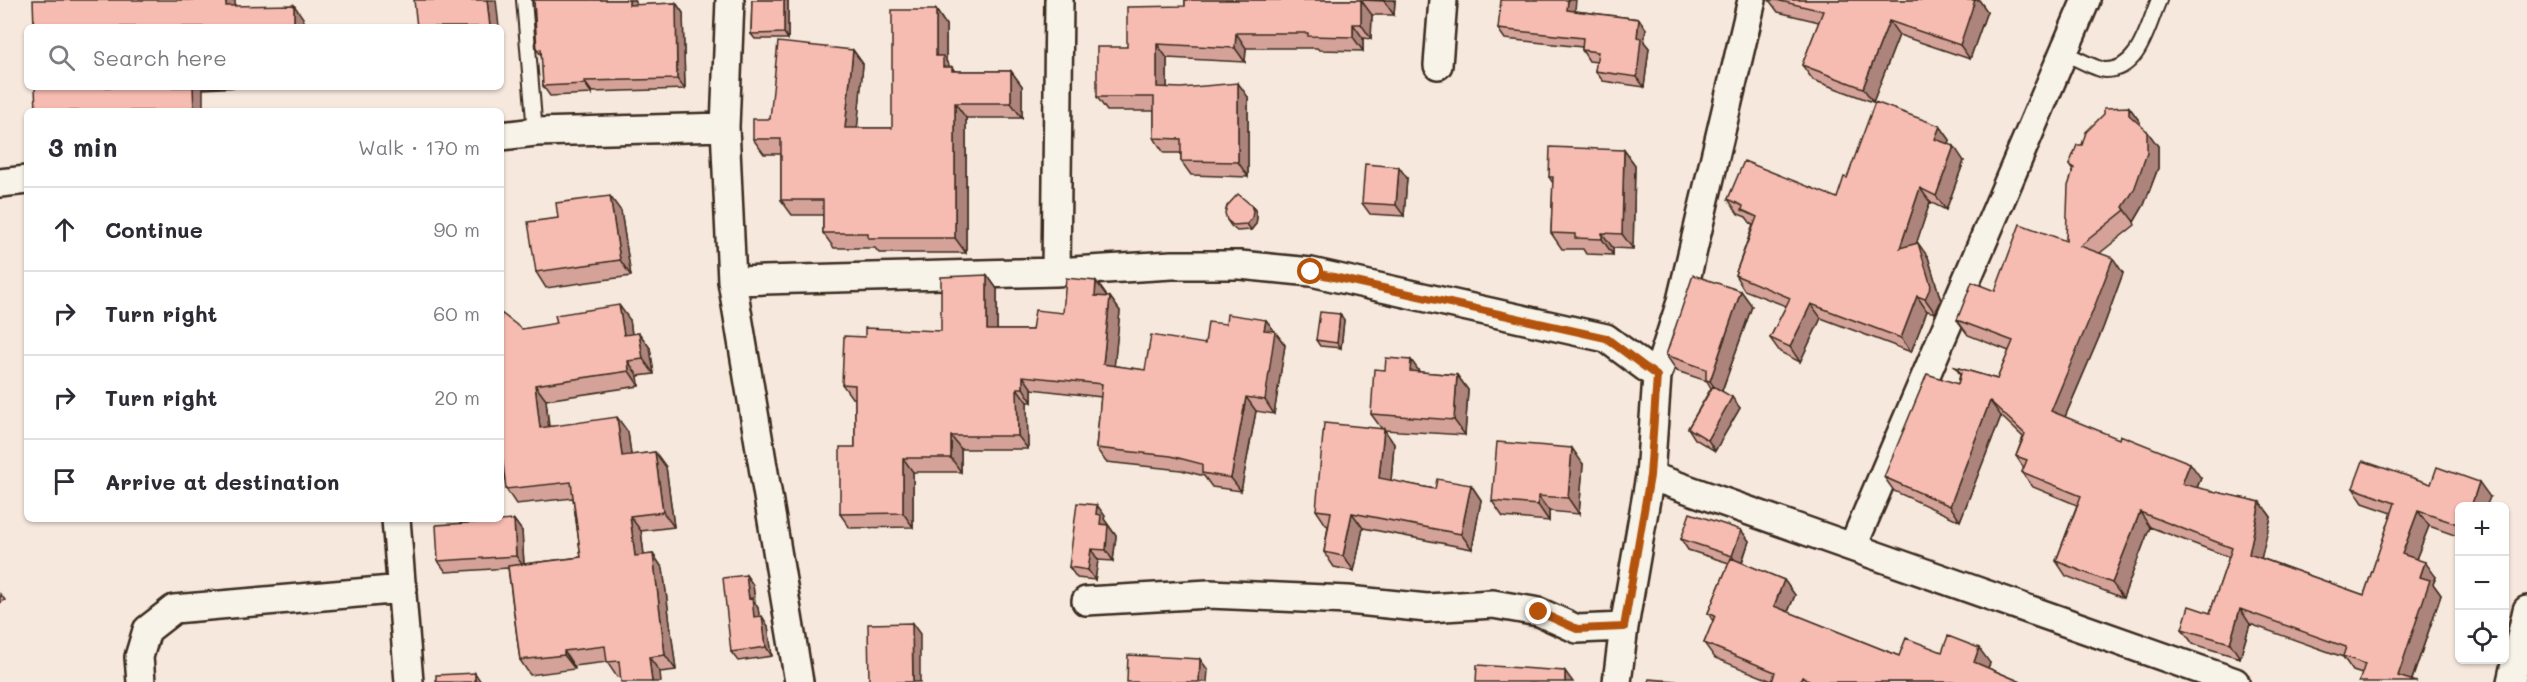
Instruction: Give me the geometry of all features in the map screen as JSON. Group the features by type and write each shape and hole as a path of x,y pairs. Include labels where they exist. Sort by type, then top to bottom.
{"street":[{"path":"730,0 725,127 732,281 799,682"},
{"path":"1056,272 1059,0"},
{"path":"1438,65 1443,0"},
{"path":"1617,682 1650,476 1657,376 1680,305 1752,0"},
{"path":"1853,546 2086,0"},
{"path":"504,136 535,132 725,127"},
{"path":"0,183 24,180"},
{"path":"732,281 1056,272 1172,264 1240,265 1311,272 1606,338 1657,376"},
{"path":"1650,476 2235,682"},
{"path":"396,522 409,682"},
{"path":"141,682 139,657 147,630 174,609 403,590"},
{"path":"1086,601 1209,594 1348,600 1426,608 1493,604 1539,612 1577,629 1624,627"},
{"path":"2511,682 2527,610"}],"lane":[{"path":"524,0 535,132"},
{"path":"2063,52 2105,70 2122,66 2134,57 2158,0"}],"building":[{"path":"33,0 226,0 226,6 294,5 294,24 34,24"},
{"path":"414,0 487,0 490,24 417,24"},
{"path":"534,0 629,0 629,5 676,3 677,79 584,81 585,84 543,86 541,49 537,50"},
{"path":"752,0 784,0 784,33 751,34"},
{"path":"1185,0 1361,0 1361,24 1353,24 1353,37 1308,36 1308,33 1236,33 1235,48 1157,44 1157,87 1181,88 1238,83 1238,162 1181,161 1181,139 1154,138 1154,97 1097,97 1097,47 1127,47 1127,7 1185,6"},
{"path":"1501,0 1568,0 1567,10 1639,19 1637,37 1641,38 1637,77 1595,71 1598,52 1582,50 1583,38 1498,29"},
{"path":"1776,0 1975,0 1960,45 1889,21 1863,88 1802,65 1823,11"},
{"path":"892,10 936,10 936,56 943,56 943,67 952,67 952,71 1011,71 1011,103 955,103 955,238 868,238 868,233 823,233 823,200 781,200 781,139 753,139 753,119 770,119 778,42 853,50 845,128 892,128"},
{"path":"35,90 193,90 194,108 36,108"},
{"path":"1875,102 1940,126 1935,139 1954,146 1936,196 1920,188 1900,248 1918,243 1931,286 1925,299 1917,296 1901,338 1811,304 1790,347 1770,338 1790,298 1735,275 1757,217 1742,210 1743,206 1728,199 1744,161 1837,198 1844,177 1847,178"},
{"path":"2129,107 2129,115 2147,131 2147,153 2134,190 2123,207 2125,210 2080,246 2113,258 2051,411 2119,439 2120,435 2190,463 2182,484 2260,502 2249,554 2364,595 2395,503 2353,488 2363,461 2431,484 2437,467 2479,482 2473,502 2455,502 2455,523 2418,511 2402,554 2425,562 2420,577 2430,580 2398,676 2417,682 2359,682 2365,664 2343,656 2346,647 2240,609 2230,643 2182,629 2189,606 2210,613 2232,548 2140,512 2112,583 2056,561 2081,496 2022,472 2027,460 2016,456 2025,434 1990,401 1950,506 1884,477 1927,374 1958,384 1961,373 1955,367 1997,379 2013,341 1957,320 1972,282 1995,291 2020,224 2066,241 2068,186 2074,168 2069,165 2077,145 2082,145 2086,132 2104,114 2104,108"},
{"path":"1550,147 1624,150 1622,234 1602,233 1602,239 1575,238 1575,234 1551,233 1553,177 1549,177"},
{"path":"1365,164 1399,167 1396,205 1362,203"},
{"path":"1238,194 1251,205 1252,218 1247,224 1233,225 1227,220 1225,213 1227,206"},
{"path":"610,196 620,260 536,272 528,222 558,218 556,203"},
{"path":"987,275 987,330 1032,330 1035,310 1063,313 1066,278 1096,281 1095,296 1110,297 1103,364 1145,370 1151,335 1205,344 1208,322 1226,324 1227,314 1266,320 1264,330 1275,331 1265,400 1246,397 1231,478 1202,473 1202,464 1171,456 1096,448 1102,384 1023,376 1023,388 1017,388 1018,436 951,436 951,458 903,458 903,513 840,514 840,447 855,447 855,385 842,384 844,336 865,337 865,328 941,331 941,277"},
{"path":"1693,275 1741,291 1710,381 1706,380 1706,369 1666,355"},
{"path":"619,305 624,335 639,333 643,359 628,361 629,371 535,385 540,428 617,417 622,456 655,452 663,512 630,516 635,556 653,554 665,655 649,657 652,682 621,682 619,661 607,662 605,646 564,651 564,655 520,660 508,566 581,557 571,482 506,489 504,472 504,315 522,329 557,323 555,315"},
{"path":"1320,312 1340,314 1337,343 1316,340"},
{"path":"1386,358 1411,360 1410,371 1457,375 1454,420 1371,414 1374,369 1385,370"},
{"path":"1713,386 1732,397 1708,440 1688,428"},
{"path":"1324,423 1384,429 1379,478 1435,489 1437,479 1471,485 1461,534 1352,513 1343,556 1324,552 1331,512 1316,510"},
{"path":"1497,442 1572,448 1568,498 1538,496 1538,505 1492,501"},
{"path":"1077,503 1097,505 1096,514 1101,515 1100,524 1108,525 1106,550 1091,549 1088,570 1069,567"},
{"path":"1690,513 1741,530 1732,556 1681,539"},
{"path":"514,520 516,556 438,561 436,525"},
{"path":"1731,558 1784,580 1774,606 1899,656 1906,638 1942,652 1948,636 1979,648 1974,662 2021,682 1814,682 1802,677 1800,682 1772,682 1775,672 1704,643 1715,616 1708,613"},
{"path":"746,575 754,617 762,616 766,647 731,652 723,578"},
{"path":"912,623 913,682 869,682 868,624"},
{"path":"1128,655 1200,659 1199,682 1127,682"},
{"path":"1477,665 1565,671 1565,682 1476,682"},
{"path":"475,673 475,682 436,682 436,675"},
{"path":"1649,679 1676,681 1676,682 1648,682"}],"route":[{"path":"1311,272 1606,338 1657,376 1650,476 1624,627 1577,629 1539,612"}]}
